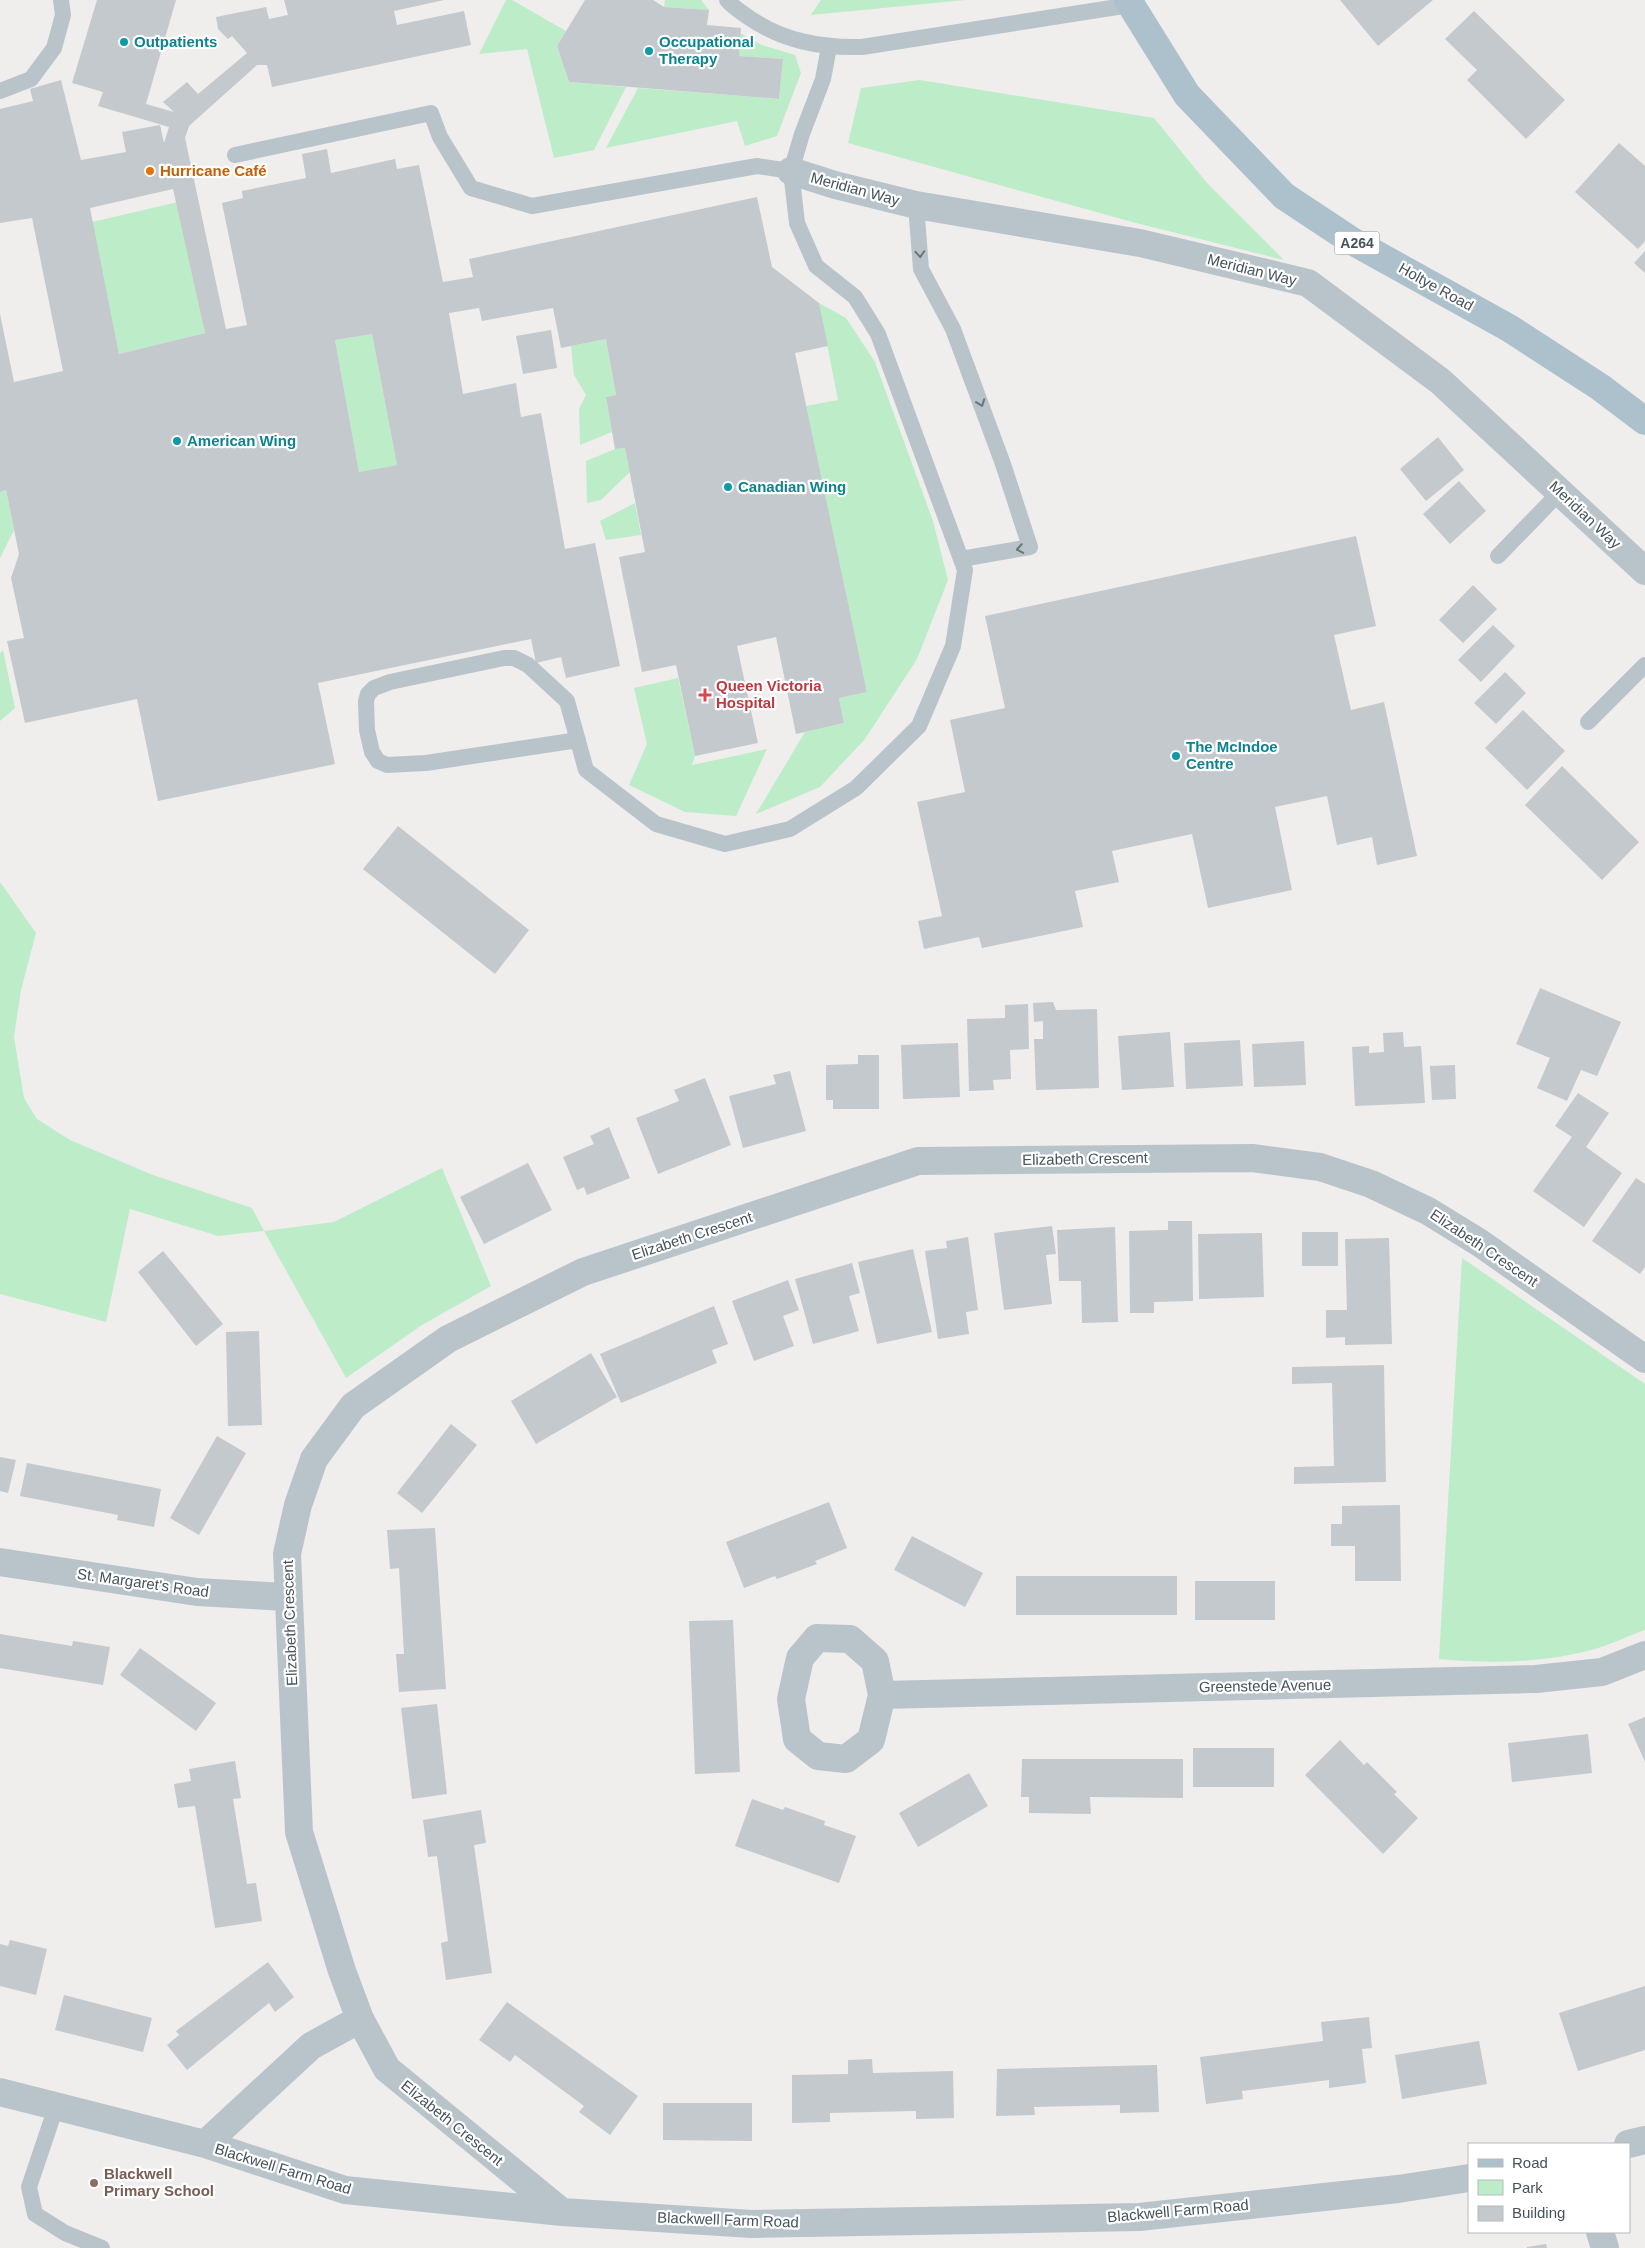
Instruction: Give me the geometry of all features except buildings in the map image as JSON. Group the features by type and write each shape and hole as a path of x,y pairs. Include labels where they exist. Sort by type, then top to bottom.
{"main road":[{"name":"Holtye Road","path":"1129,3 1187,95 1284,196 1352,241 1510,328 1600,386 1645,421"}],"street":[{"name":"Meridian Way","path":"792,171 835,185 916,206 1140,243 1308,283 1440,381 1645,571"},
{"name":"Elizabeth Crescent","path":"562,2212 387,2069 360,2019 342,1971 299,1832 287,1597 287,1554 298,1505 314,1459 353,1406 448,1339 583,1272 918,1161 1252,1158 1320,1167 1371,1184 1428,1211 1480,1244 1645,1359"},
{"name":"St. Margaret's Road","path":"0,1562 197,1592 287,1597"},
{"name":"Greenstede Avenue","path":"882,1695 1536,1679 1602,1672 1645,1655"},
{"path":"205,2144 311,2046 360,2019"},
{"name":"Blackwell Farm Road","path":"0,2092 205,2144 345,2190 562,2212 751,2236 1139,2217 1398,2189 1468,2178"},
{"path":"1630,2144 1645,2140"},
{"path":"1600,2233 1605,2248"}],"lane":[{"path":"0,91 31,79 54,48 63,15 61,0"},
{"path":"727,0 766,29 799,42 829,48 862,47 1129,3"},
{"path":"578,740 412,764 387,765 378,761 372,752 367,730 366,701 368,694 374,688 390,682 504,658 514,658 528,665 567,701 578,740 586,770 656,824 724,844 790,829 856,788 919,726 953,646 965,570 961,559 878,334 855,298 816,266 797,223 792,171 802,134 823,79 829,48"},
{"path":"235,155 431,114 440,137 471,188 532,206 757,166 792,171"},
{"path":"916,206 920,269 953,329 1003,464 1030,547 961,559"},
{"path":"1498,556 1560,492"},
{"path":"1588,722 1645,665"},
{"path":"56,2107 29,2187 35,2214 65,2233 102,2248"}],"green space":[{"path":"506,0 512,0 566,31 557,46 569,82 626,87 594,150 554,158 527,49 479,54"},
{"path":"665,0 701,0 709,10 664,7"},
{"path":"821,0 966,0 811,15"},
{"path":"740,33 762,45 795,55 801,73 777,136 745,146 737,121 606,148 638,88 779,99 783,59 739,56"},
{"path":"920,80 1154,118 1207,183 1284,260 1136,223 848,143 861,88"},
{"path":"178,202 205,333 119,354 92,222"},
{"path":"819,303 846,318 875,362 933,521 948,580 917,659 865,739 820,787 756,814 805,732 844,723 839,698 867,692 806,406 838,400"},
{"path":"372,334 397,465 359,472 335,340"},
{"path":"606,339 616,395 606,397 612,432 580,445 579,409 586,395 574,375 571,346"},
{"path":"625,448 630,472 601,500 587,503 586,461 615,449"},
{"path":"6,490 14,530 0,558 0,492"},
{"path":"635,503 641,535 606,540 600,521"},
{"path":"3,650 15,708 0,721 0,653"},
{"path":"678,678 695,756 692,765 767,749 736,816 685,812 629,785 647,744 634,688"},
{"path":"0,882 36,933 21,990 14,1037 24,1098 37,1119 70,1140 153,1175 252,1208 264,1231 218,1236 130,1209 106,1322 0,1294"},
{"path":"442,1168 491,1286 422,1325 346,1378 264,1231 334,1222"},
{"path":"1462,1258 1645,1384 1645,1630 1595,1649 1537,1660 1478,1662 1439,1659"}],"place":[{"name":"Outpatients","path":"124,42"},
{"name":"Occupational Therapy","path":"649,51"},
{"name":"Hurricane Café","path":"150,171"},
{"name":"American Wing","path":"177,441"},
{"name":"Canadian Wing","path":"728,487"},
{"name":"Queen Victoria Hospital","path":"705,695"},
{"name":"The McIndoe Centre","path":"1176,756"},
{"name":"Blackwell Primary School","path":"94,2183"}]}
